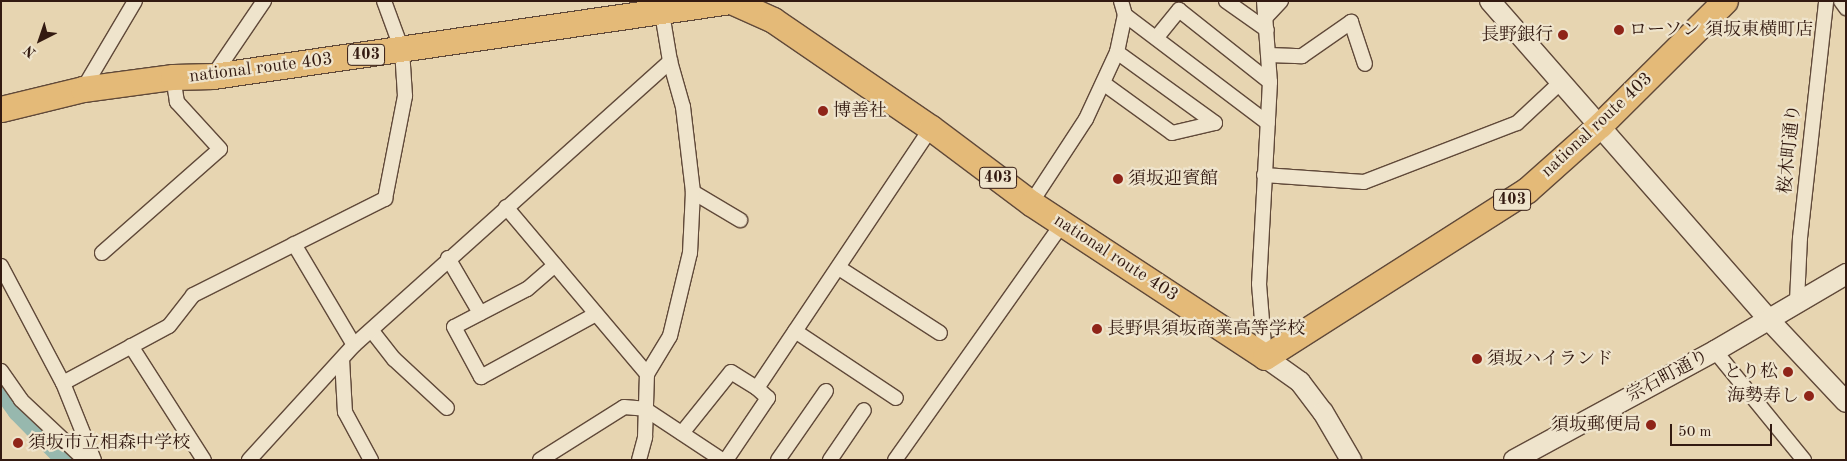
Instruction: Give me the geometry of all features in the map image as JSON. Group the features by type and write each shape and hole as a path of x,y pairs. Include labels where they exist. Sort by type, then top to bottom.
{"highway":[{"name":"national route 403","path":"1,108 83,89 173,77 213,76 402,50 661,7 731,1 773,20 931,128 1031,203 1265,357 1527,190 1600,125 1726,1"}],"main road":[{"path":"1490,1 1562,81 1769,320 1845,401"},
{"path":"1797,301 1846,274"},
{"name":"宗石町通り","path":"1514,460 1715,351 1769,320 1797,301"},
{"path":"1265,357 1300,382 1323,412 1352,460"}],"street":[{"path":"83,89 135,1"},
{"path":"213,76 264,1"},
{"path":"63,383 169,326 193,295 385,199 405,96 402,50 384,1"},
{"path":"1031,203 1066,155 1117,52 1125,15 1121,1"},
{"path":"1226,1 1266,24"},
{"path":"1264,1 1270,82 1259,284 1265,357"},
{"path":"1266,24 1281,1"},
{"name":"桜木町通り","path":"1797,301 1801,228 1826,1"},
{"path":"1841,1 1846,8"},
{"path":"639,460 645,437 647,374 670,336 690,253 694,192 683,107 670,61 661,7"},
{"path":"1157,37 1179,10 1270,82"},
{"path":"1125,15 1157,37 1268,123"},
{"path":"1269,55 1302,56 1351,22 1365,64"},
{"path":"1103,83 1172,133 1215,123 1117,52"},
{"path":"249,460 354,345 372,331 448,258 670,61"},
{"path":"102,253 220,149 177,102 173,77"},
{"path":"1264,175 1364,182 1517,123 1562,81"},
{"path":"756,388 931,128"},
{"path":"694,192 740,220"},
{"path":"506,207 647,374"},
{"path":"895,460 1062,224"},
{"path":"294,244 354,345"},
{"path":"448,258 480,313"},
{"path":"555,265 527,289 454,327 481,377 596,314"},
{"path":"1,266 63,383 94,460"},
{"path":"838,268 940,333"},
{"path":"372,331 394,359 447,408"},
{"path":"796,331 896,398"},
{"path":"131,346 204,460"},
{"path":"1715,351 1804,460"},
{"path":"342,359 345,412 371,460"},
{"path":"1,371 21,400 85,460"},
{"path":"682,433 730,372 768,398 726,460"},
{"path":"778,460 826,391"},
{"path":"540,460 624,407 645,409 722,460"},
{"path":"830,460 864,410"}],"waterway":[{"path":"1,384 19,409 69,460"}],"place":[{"name":"ローソン 須坂東横町店","path":"1619,30"},
{"name":"長野銀行","path":"1563,35"},
{"name":"博善社","path":"823,111"},
{"name":"須坂迎賓館","path":"1118,179"},
{"name":"長野県須坂商業高等学校","path":"1097,329"},
{"name":"須坂ハイランド","path":"1477,359"},
{"name":"とり松","path":"1788,372"},
{"name":"海勢寿し","path":"1809,396"},
{"name":"須坂郵便局","path":"1651,425"},
{"name":"須坂市立相森中学校","path":"18,443"}]}
